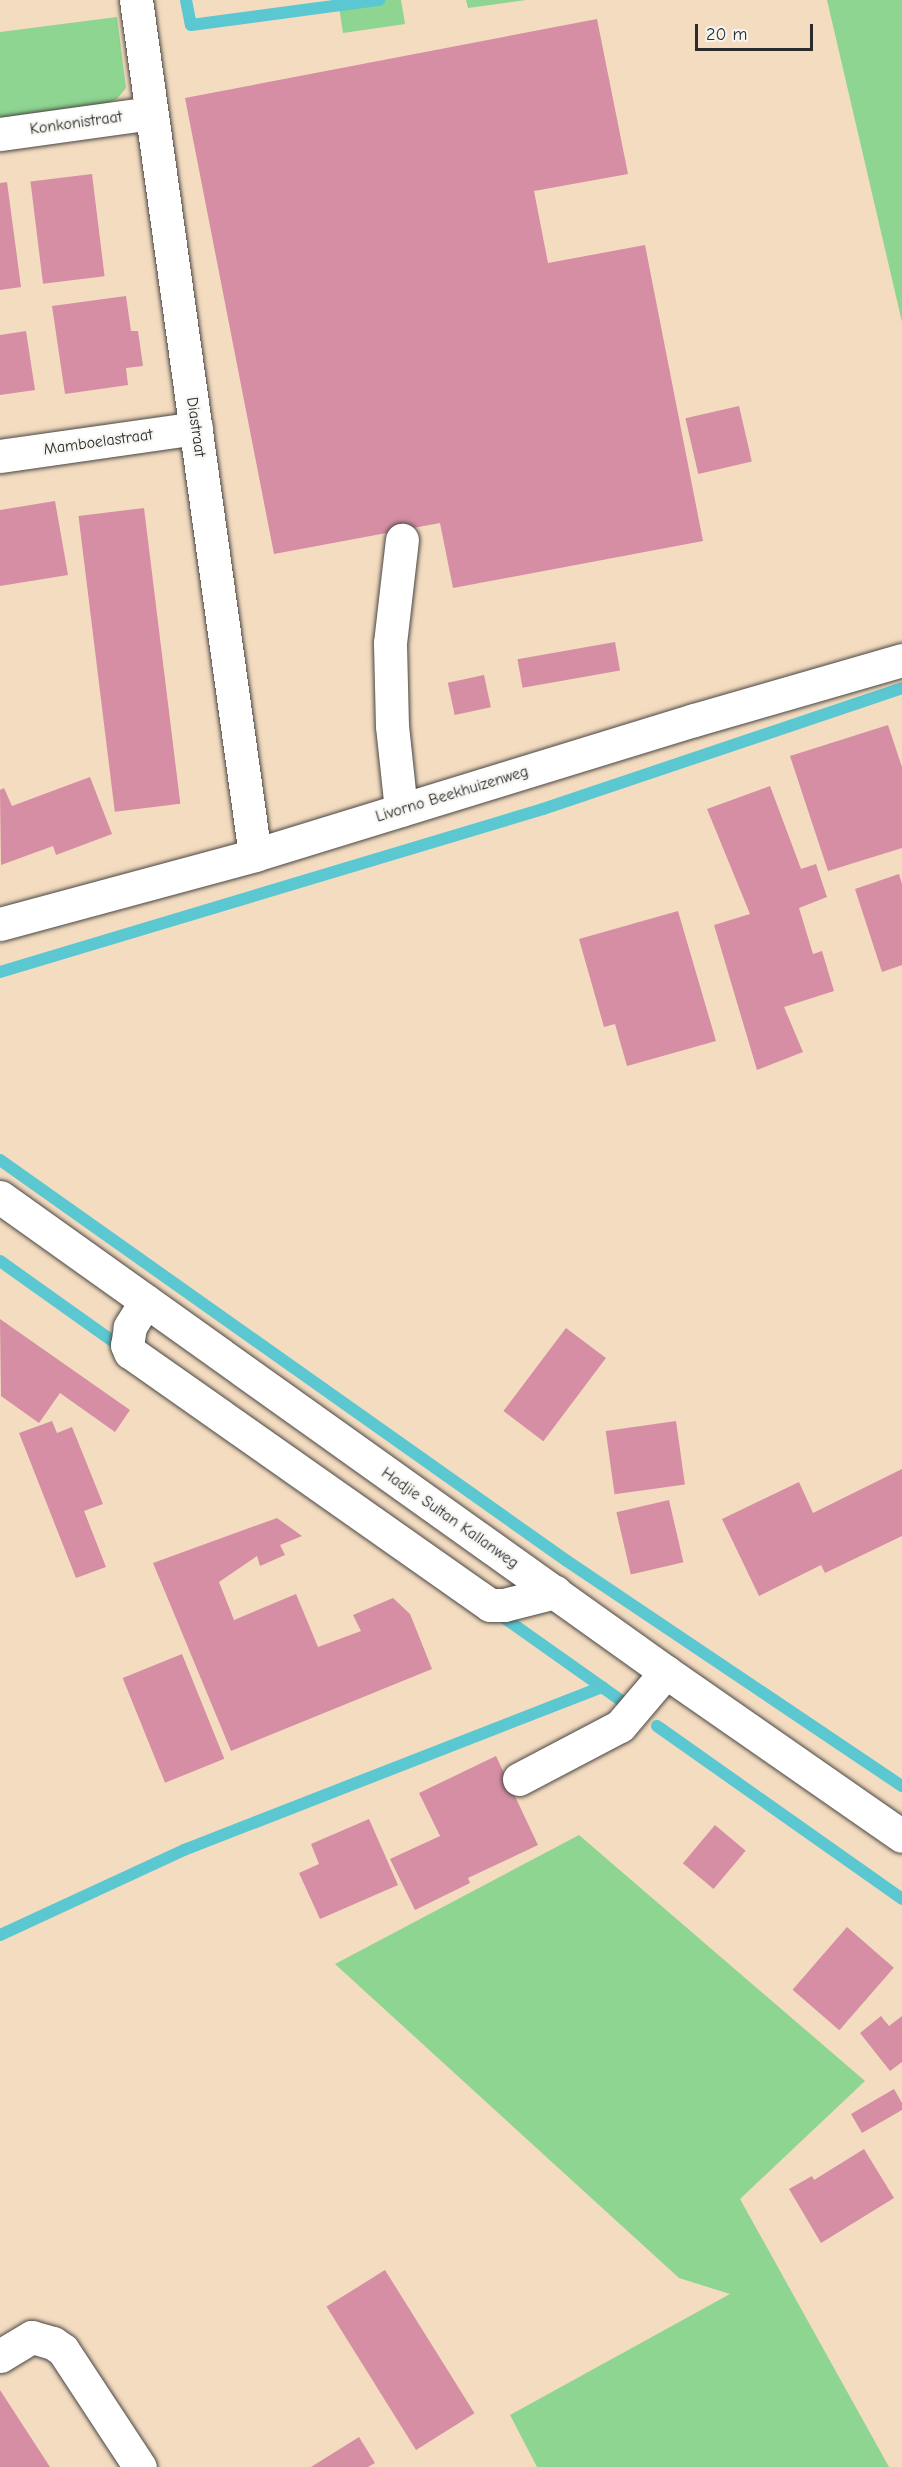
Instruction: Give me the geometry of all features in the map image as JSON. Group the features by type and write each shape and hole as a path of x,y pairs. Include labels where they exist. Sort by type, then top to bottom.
{"street":[{"name":"Diastraat","path":"136,0 255,855"},
{"name":"Konkonistraat","path":"0,134 151,113"},
{"name":"Mamboelastraat","path":"0,456 196,428"},
{"path":"401,810 392,726 390,643 402,540"},
{"name":"Livorno Beekhuizenweg","path":"0,924 255,855 694,720 902,660"},
{"name":"Hadjie Sultan Kallanweg","path":"0,1197 666,1672 902,1836"},
{"path":"146,1301 130,1327 127,1346 130,1352 490,1605 504,1605 555,1592"},
{"path":"519,1779 620,1726 666,1672"},
{"path":"0,2356 32,2337 53,2343 63,2350 140,2467"}],"green space":[{"path":"338,0 401,0 405,24 343,33"},
{"path":"466,0 526,0 468,8"},
{"path":"827,0 902,0 902,322"},
{"path":"117,17 126,88 117,99 105,104 0,119 0,32"},
{"path":"579,1835 865,2081 740,2199 889,2467 537,2467 510,2415 730,2294 679,2278 335,1964"}],"building":[{"path":"597,19 628,174 534,191 548,263 645,245 703,541 453,588 440,523 274,554 185,98"},
{"path":"92,174 105,276 43,284 30,182"},
{"path":"7,182 21,287 0,290 0,183"},
{"path":"126,296 131,331 138,331 143,366 126,368 128,385 65,394 52,306"},
{"path":"26,331 35,390 0,395 0,335"},
{"path":"739,406 752,462 698,474 685,418"},
{"path":"55,501 68,575 0,586 0,510"},
{"path":"144,508 180,804 115,812 78,516"},
{"path":"615,642 620,671 523,688 518,659"},
{"path":"484,675 491,707 455,715 448,683"},
{"path":"888,725 902,767 902,848 828,871 790,756"},
{"path":"90,777 112,834 56,855 53,846 1,865 0,790 4,788 12,806"},
{"path":"770,786 801,869 816,864 827,897 799,908 813,954 822,951 834,991 784,1007 803,1052 757,1070 714,925 750,914 707,809"},
{"path":"899,874 902,884 902,965 882,972 855,889"},
{"path":"678,911 716,1041 627,1066 615,1024 604,1027 579,939"},
{"path":"0,1319 130,1410 115,1432 60,1393 39,1423 1,1396"},
{"path":"566,1328 606,1358 543,1441 503,1411"},
{"path":"52,1421 57,1433 72,1427 103,1504 84,1511 106,1567 76,1578 19,1433"},
{"path":"676,1421 685,1484 615,1494 606,1431"},
{"path":"902,1469 902,1536 825,1573 821,1565 759,1596 722,1519 799,1482 813,1513"},
{"path":"669,1500 683,1562 631,1575 616,1512"},
{"path":"277,1518 302,1536 280,1545 285,1555 260,1566 257,1556 219,1582 234,1620 296,1594 318,1647 361,1631 353,1615 393,1598 410,1614 432,1669 231,1751 153,1563"},
{"path":"182,1654 224,1759 165,1783 123,1678"},
{"path":"496,1756 538,1845 468,1878 470,1883 415,1910 390,1859 440,1836 419,1793"},
{"path":"369,1819 398,1885 320,1919 299,1873 319,1864 311,1844"},
{"path":"715,1825 746,1851 714,1889 683,1863"},
{"path":"847,1927 894,1968 839,2030 793,1990"},
{"path":"881,2016 889,2026 902,2016 902,2062 890,2071 860,2033"},
{"path":"894,2089 902,2103 902,2110 862,2133 851,2114"},
{"path":"864,2149 894,2198 821,2243 789,2189 812,2176 814,2180"},
{"path":"385,2270 475,2413 416,2450 326,2307"},
{"path":"0,2390 50,2467 0,2467"},
{"path":"359,2437 375,2463 368,2467 311,2467"}],"waterway":[{"path":"186,0 191,25 379,0"},
{"path":"0,972 543,809 902,688"},
{"path":"0,1160 567,1561 902,1786"},
{"path":"0,1261 124,1349"},
{"path":"496,1612 623,1702"},
{"path":"0,1935 184,1850 602,1687"},
{"path":"657,1726 902,1899"}]}
